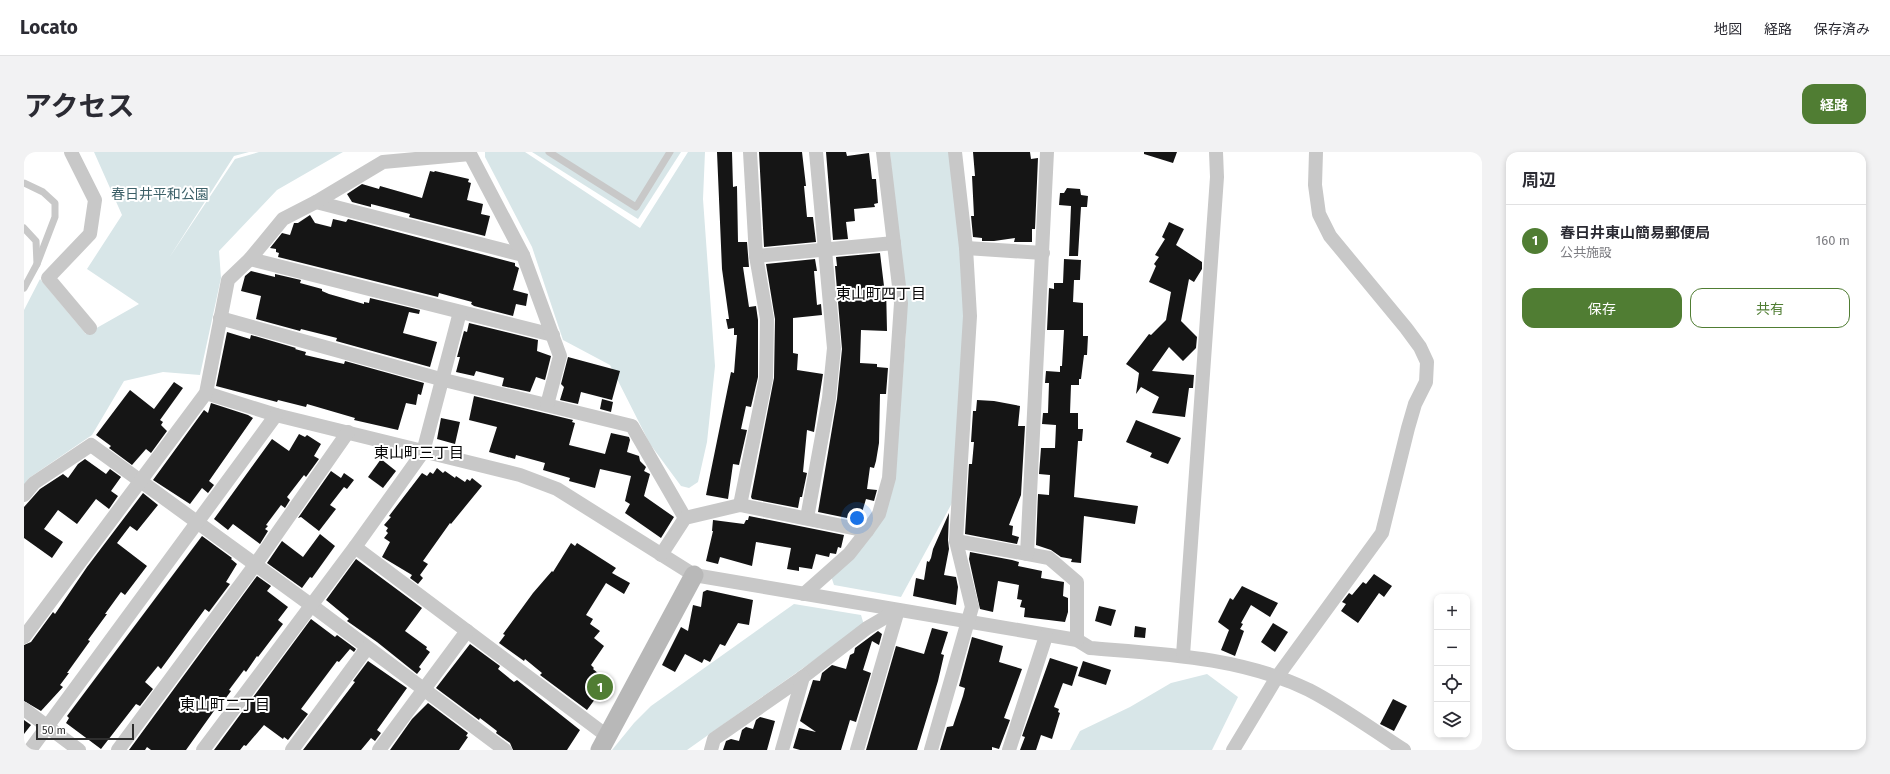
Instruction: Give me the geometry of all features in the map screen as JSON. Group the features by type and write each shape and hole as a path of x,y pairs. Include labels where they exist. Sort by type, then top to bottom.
{"street":[{"path":"71,152 95,200 90,234 48,278 90,328"},
{"path":"740,505 766,378 767,319 756,256 750,152"},
{"path":"807,518 829,398 834,348 816,152"},
{"path":"804,594 849,554 868,531 879,514 889,478 901,303 883,152"},
{"path":"931,750 972,607 956,541 970,316 966,248 955,152"},
{"path":"1027,554 1047,152"},
{"path":"1183,656 1218,177 1216,152"},
{"path":"1233,750 1277,677 1382,533 1413,410 1426,382 1427,362 1420,347 1330,236 1320,214 1315,185 1316,152"},
{"path":"24,637 206,393 228,280 250,259 283,219 316,202 383,162 470,154 523,255 560,356 547,405"},
{"path":"316,202 523,255"},
{"path":"756,256 894,243"},
{"path":"966,248 1043,253"},
{"path":"250,259 552,335"},
{"path":"203,750 355,547 423,452 444,380 460,312"},
{"path":"220,318 444,380 632,426 685,518"},
{"path":"206,393 276,415 520,475 557,489 694,576 1077,640 1090,648 1183,656 1248,668 1277,677 1310,691 1404,750"},
{"path":"30,750 276,415"},
{"path":"118,750 255,565 348,432"},
{"path":"24,496 34,483 91,445 142,480 505,750"},
{"path":"661,555 685,518 740,505 868,531"},
{"path":"956,541 1049,558 1078,582 1077,640"},
{"path":"355,547 468,631 604,743 694,576"},
{"path":"711,750 714,739 803,677 867,628 898,610"},
{"path":"857,750 898,610"},
{"path":"379,750 468,631"},
{"path":"1009,750 1046,636"},
{"path":"292,750 367,648"},
{"path":"782,750 803,677"},
{"path":"24,709 79,750"}],"lane":[{"path":"549,152 636,208 670,152"},
{"path":"24,182 43,192 55,203 55,217 37,264 24,288"},
{"path":"24,228 36,241 37,264"}],"green space":[{"name":"春日井平和公園","path":"94,152 249,152 234,156 169,258 235,159 259,152 343,152 277,190 219,251 221,278 200,375 163,372 124,381 92,435 29,478 24,485 24,310 40,279 86,334 139,304 87,269 122,215"},
{"path":"485,152 525,152 640,228 688,152 705,152 703,199 715,366 707,442 698,482 689,488 681,486 650,444 610,365 563,340 532,247 485,157"},
{"path":"532,152 681,152 638,219"},
{"path":"890,152 949,152 962,260 965,312 952,503 901,597 834,585 831,576 854,556 872,536 885,513 894,483 906,333"},
{"path":"794,604 861,615 864,625 687,750 612,750 634,723 651,706"},
{"path":"1207,674 1238,697 1212,750 1070,750 1080,731 1130,707 1171,683"}],"building":[{"path":"717,152 732,152 733,187 737,186 738,242 747,242 749,267 743,267 749,307 756,306 758,320 758,377 751,407 746,406 741,429 747,430 739,465 733,464 728,499 706,495 731,372 734,373 737,335 734,335 734,328 728,329 726,319 729,319 722,269"},
{"path":"759,152 802,152 806,186 804,186 807,217 813,217 816,242 764,247"},
{"path":"826,152 846,152 847,156 869,153 872,179 876,179 878,203 874,204 875,207 854,209 855,221 846,222 848,239 833,240"},
{"path":"973,152 1030,152 1031,159 1038,158 1035,229 1032,229 1032,242 1014,242 1015,238 982,241 982,238 973,237 971,216 974,216 972,176 975,176"},
{"path":"1144,152 1177,152 1173,163 1144,154"},
{"path":"430,171 469,179 468,182 471,183 467,200 483,204 481,214 490,216 485,236 409,217 410,214 371,204 371,207 352,202 347,194 362,184 379,189 380,186 422,198"},
{"path":"1067,188 1080,189 1081,195 1088,196 1087,207 1081,207 1078,256 1069,256 1071,206 1059,205 1060,193 1064,193"},
{"path":"310,215 315,223 331,227 333,219 346,222 348,219 515,263 515,266 519,268 513,290 528,294 526,306 516,304 513,316 474,306 471,304 472,302 439,293 438,297 278,257 279,253 276,252 276,249 270,248 282,233 290,235 294,223 298,223"},
{"path":"1169,222 1184,229 1176,245 1202,262 1202,269 1194,282 1189,279 1181,321 1197,337 1196,348 1183,361 1169,347 1152,371 1194,375 1193,388 1189,388 1185,417 1152,413 1159,397 1141,387 1136,394 1139,373 1126,364 1149,334 1151,335 1166,320 1171,292 1149,282 1156,266 1154,264 1159,257 1155,255 1165,239 1162,237"},
{"path":"880,253 884,286 886,286 887,331 861,330 860,363 877,364 877,367 888,368 886,394 880,394 879,443 876,461 874,468 870,467 867,489 877,490 874,501 866,499 860,519 847,518 818,512 837,399 842,349 835,266 837,266 836,257"},
{"path":"815,259 817,271 814,271 817,305 821,304 822,315 793,318 793,353 798,354 797,370 823,374 814,432 807,430 803,472 807,473 798,508 752,499 751,497 774,378 775,319 766,264"},
{"path":"1064,259 1081,260 1080,280 1074,280 1073,302 1083,303 1083,336 1088,336 1087,355 1084,355 1079,385 1071,385 1070,413 1078,413 1078,429 1083,429 1082,441 1078,441 1074,497 1138,506 1135,524 1084,516 1081,563 1071,562 1072,559 1061,557 1051,550 1036,545 1038,494 1049,495 1050,475 1039,474 1041,448 1055,448 1056,425 1042,424 1043,413 1048,413 1049,383 1045,383 1046,371 1060,372 1060,366 1062,366 1064,330 1047,330 1049,288 1054,289 1054,283 1063,283"},
{"path":"251,271 275,277 275,274 301,280 300,283 322,289 322,291 329,294 364,304 364,302 369,303 370,298 420,310 419,314 409,312 403,333 437,342 430,367 336,341 337,338 301,329 300,331 256,319 261,296 241,291 245,276"},
{"path":"469,323 538,340 537,351 551,356 545,380 536,377 530,392 502,386 504,378 476,371 474,376 456,372 460,357 457,357 464,331 467,332"},
{"path":"227,332 250,339 251,335 296,348 295,349 306,352 305,355 344,364 345,361 424,383 421,395 418,394 416,405 406,403 398,430 354,420 355,418 307,404 306,407 278,400 277,402 216,386"},
{"path":"568,357 620,371 612,400 581,392 578,404 560,400 564,387 561,384"},
{"path":"174,382 183,388 160,420 163,422 161,425 167,431 151,453 146,449 132,465 109,448 111,446 96,435 130,390 154,409"},
{"path":"474,396 573,420 572,422 575,423 569,445 605,454 611,433 629,437 630,440 627,452 639,456 640,461 646,467 644,471 650,474 644,496 674,517 661,538 625,513 630,504 625,501 631,476 600,469 595,488 569,481 570,478 543,470 545,463 516,455 515,459 489,452 497,427 469,420"},
{"path":"602,399 613,402 611,412 600,409"},
{"path":"977,400 994,401 1020,406 1018,426 1025,426 1021,495 1009,525 1013,526 1012,535 1019,537 1017,544 965,534 969,464 972,464 974,442 971,442 973,411 976,411"},
{"path":"211,403 253,418 209,481 214,485 208,493 202,488 190,504 153,480 204,410 208,413"},
{"path":"441,418 460,422 455,444 437,439"},
{"path":"1136,420 1181,438 1168,464 1150,457 1152,453 1126,442"},
{"path":"299,434 305,437 307,435 321,444 314,456 319,459 306,477 304,475 287,497 290,500 285,508 281,505 266,525 268,526 265,529 268,531 260,544 233,524 228,530 214,519 272,439 289,451"},
{"path":"85,459 106,474 110,469 121,477 111,491 118,496 109,509 96,499 77,524 58,510 44,529 63,542 52,558 24,538 24,507 40,489 63,474 68,478 78,464"},
{"path":"381,459 396,471 383,488 368,477"},
{"path":"437,468 443,473 445,471 455,478 456,476 465,482 467,479 470,481 472,478 482,486 451,524 450,523 423,561 428,564 420,575 423,578 418,584 410,578 412,575 382,557 390,542 384,538 388,533 386,531 388,528 384,525 391,517 389,516 422,473 427,476 430,472 433,474"},
{"path":"331,471 341,478 344,473 354,480 347,489 344,487 330,505 336,509 319,531 301,517 298,518"},
{"path":"143,493 158,505 137,531 130,526 117,543 147,566 125,595 121,592 88,640 90,641 67,673 69,673 60,685 63,687 41,711 24,701 24,645 31,642 53,612 55,614 87,567"},
{"path":"949,513 949,549 944,575 956,577 958,587 956,605 913,596 916,578 924,580 927,561 929,562 931,558 933,549"},
{"path":"749,516 844,535 841,548 838,547 836,554 830,553 829,557 816,554 812,569 799,567 799,571 787,569 791,548 756,542 752,566 720,557 718,564 706,561 713,531 713,520 744,524 746,520 748,520"},
{"path":"320,534 335,546 312,578 310,577 302,588 267,563 282,541 303,557"},
{"path":"202,536 232,558 231,559 237,564 226,582 230,584 209,612 205,609 161,669 158,666 145,682 153,689 140,706 136,704 101,749 66,723 69,718 67,716"},
{"path":"571,543 575,546 577,543 616,568 612,573 630,583 624,594 606,583 586,615 593,619 590,624 600,631 594,638 604,646 591,665 594,668 593,669 615,687 604,700 598,695 587,710 540,675 542,673 525,659 524,661 499,643 505,635 503,634 533,593 552,571 553,572"},
{"path":"970,552 1019,562 1018,566 1042,571 1041,578 1064,582 1063,596 1068,598 1068,612 1065,622 1024,617 1025,608 1020,607 1022,600 1017,599 1019,585 998,581 993,612 980,609 969,559"},
{"path":"356,559 422,608 405,631 427,647 426,649 430,652 419,667 421,669 417,674 377,642 347,621 349,619 326,600"},
{"path":"1374,574 1392,586 1384,597 1379,593 1358,623 1341,611 1346,604 1342,602 1349,593 1352,595 1363,582 1366,584"},
{"path":"257,576 271,586 267,591 288,607 278,620 283,624 246,672 244,670 229,690 231,691 223,702 221,701 186,750 151,750 147,747 145,750 129,750"},
{"path":"1242,586 1278,603 1270,617 1251,605 1241,623 1243,624 1240,629 1244,631 1235,656 1221,650 1229,630 1218,622 1230,598 1233,600"},
{"path":"707,590 753,600 749,625 738,623 725,646 720,644 710,662 704,659 702,663 685,654 675,672 662,665 681,627 688,631 693,605 701,607 703,592"},
{"path":"1099,606 1116,610 1111,626 1095,621"},
{"path":"311,619 335,637 337,635 356,649 354,652 350,649 339,662 337,661 301,709 308,714 288,740 284,737 283,739 264,725 246,746 244,745 240,750 214,750"},
{"path":"1273,623 1288,632 1275,652 1261,642"},
{"path":"1135,626 1146,628 1145,638 1134,637"},
{"path":"932,628 948,632 941,654 944,655 938,681 917,750 866,750 896,646 924,654"},
{"path":"878,631 882,634 879,645 872,641 863,670 871,673 856,722 850,720 841,750 800,750 793,748 799,728 816,732 800,721 813,680 820,681 822,673 832,665 846,669 850,655 854,653 855,648"},
{"path":"972,637 1003,646 999,662 1022,669 1004,718 1010,720 999,749 992,747 992,750 940,750 947,727 953,726 963,696 965,688 959,686"},
{"path":"470,644 500,666 498,669 514,682 517,680 580,730 567,750 513,750 510,743 496,733 497,731 480,718 479,720 436,688"},
{"path":"1050,658 1078,667 1072,686 1063,683 1054,707 1059,709 1058,712 1060,713 1052,739 1041,735 1036,750 1020,750 1025,737 1022,736"},
{"path":"368,661 407,688 377,730 381,733 375,741 371,738 361,750 303,750 355,682 353,681"},
{"path":"1083,661 1111,670 1106,685 1078,676"},
{"path":"1393,699 1407,706 1394,731 1380,724"},
{"path":"428,703 468,733 466,736 468,737 459,750 390,750 412,719"},
{"path":"760,717 775,721 767,750 723,750 726,741 731,739 739,741 742,730 746,727 753,729 756,720"},
{"path":"24,720 31,725 24,734"}],"place":[{"name":"春日井東山簡易郵便局","path":"600,687"}],"district":[{"name":"東山町四丁目","path":"881,294"},
{"name":"東山町三丁目","path":"419,453"},
{"name":"東山町二丁目","path":"225,705"}]}
